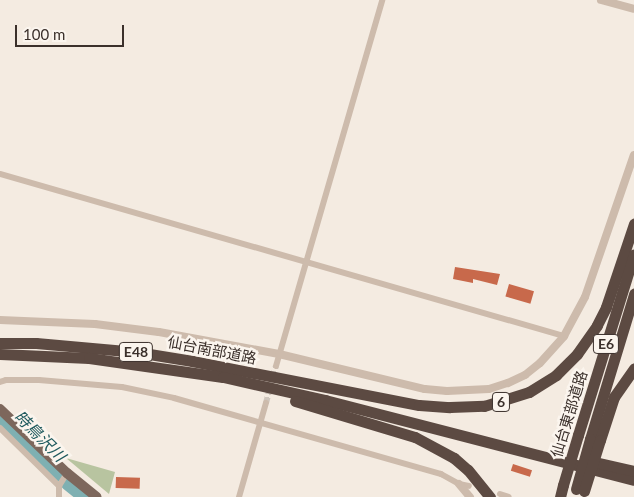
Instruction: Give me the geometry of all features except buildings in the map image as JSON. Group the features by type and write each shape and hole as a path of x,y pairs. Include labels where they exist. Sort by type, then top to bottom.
{"highway":[{"name":"6","path":"270,377 419,405 450,407 484,406 529,392 556,375 578,354 598,325 634,224"},
{"name":"仙台東部道路","path":"560,497 634,254"},
{"name":"仙台東部道路","path":"579,493 634,294"},
{"name":"仙台南部道路","path":"0,343 36,343 137,352 270,377"},
{"name":"仙台南部道路","path":"0,354 89,358 197,374"},
{"path":"595,439 614,397 634,368"},
{"path":"197,374 224,376 325,400 634,480"},
{"path":"197,374 324,408 415,437 454,458 495,496"},
{"name":"6","path":"270,377 311,390 477,433 634,471"}],"main road":[{"path":"0,409 67,473 97,497"}],"street":[{"path":"276,366 382,0"},
{"path":"601,0 634,9"},
{"path":"0,320 96,324 140,330 279,354 425,389 465,391 488,389 508,383 525,374 540,363 564,336 585,297 634,154"},
{"path":"0,174 564,336"},
{"path":"0,382 6,380 39,380 122,387 174,398 441,474 459,484 469,486"},
{"path":"239,497 266,402"},
{"path":"0,428 59,486"},
{"path":"59,497 59,486 67,473"},
{"path":"459,484 470,497"},
{"path":"495,496 509,497"}],"green space":[{"path":"66,458 115,472 109,494"}],"waterway":[{"name":"時鳥沢川","path":"0,418 57,476"},
{"name":"時鳥沢川","path":"67,484 83,497"}],"tunnel":[{"path":"266,403 276,366"}]}
